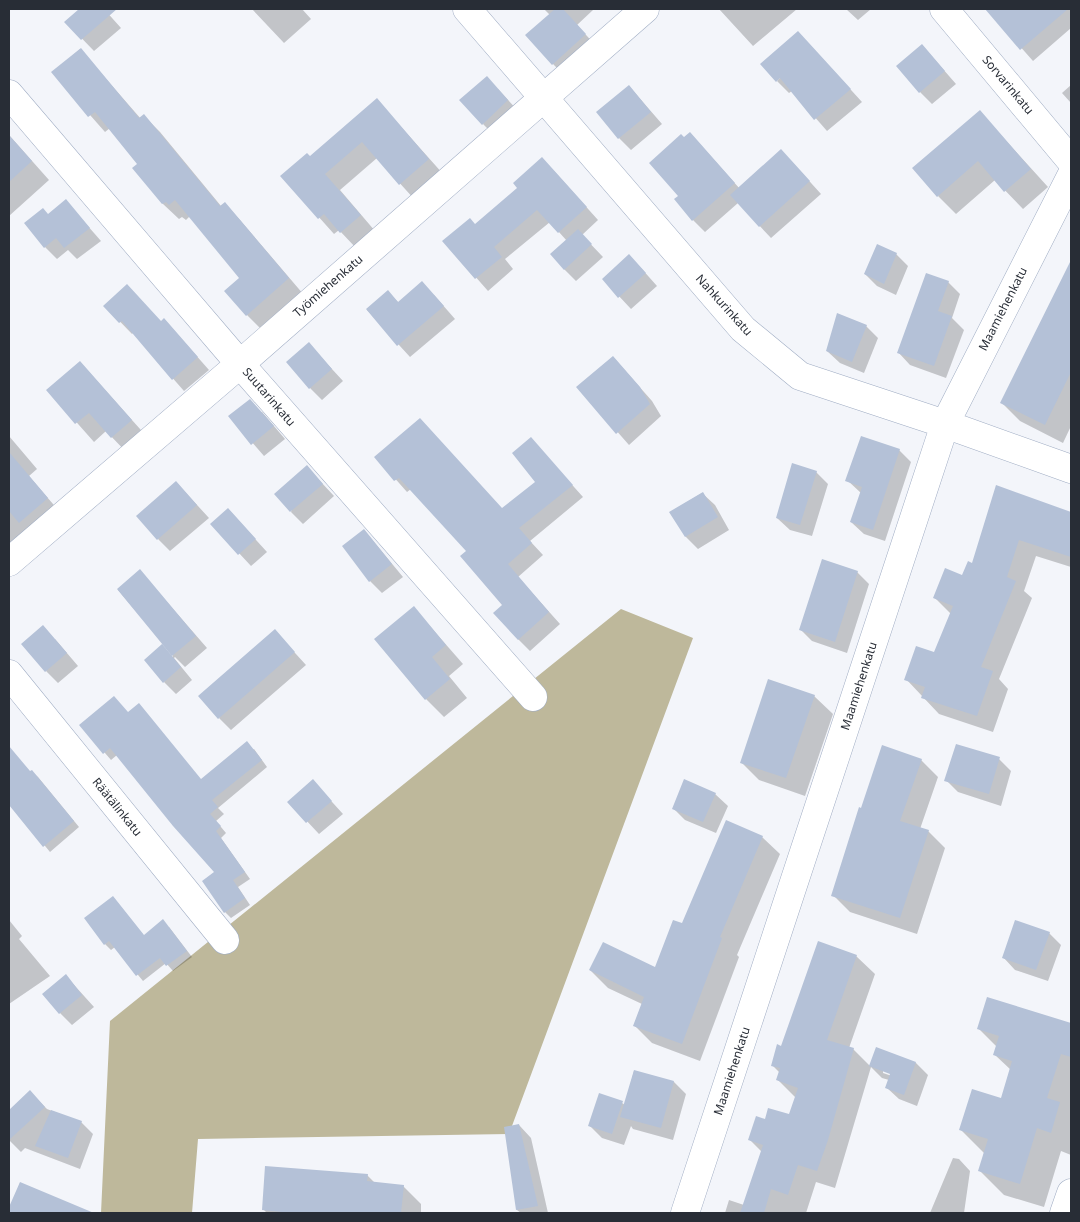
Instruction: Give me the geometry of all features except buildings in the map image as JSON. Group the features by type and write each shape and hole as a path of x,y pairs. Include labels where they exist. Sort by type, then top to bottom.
{"street":[{"name":"Nahkurinkatu","path":"467,9 743,329 800,376 945,424 1071,469"},
{"name":"Työmiehenkatu","path":"9,562 240,364 645,9"},
{"name":"Sorvarinkatu","path":"944,9 1071,162"},
{"name":"Suutarinkatu","path":"9,94 240,364 533,697"},
{"name":"Maamiehenkatu","path":"685,1213 945,424 1071,176"},
{"name":"Räätälinkatu","path":"9,674 225,940"},
{"path":"1064,1213 1071,1192"}],"shaded area":[{"path":"621,609 693,638 509,1134 198,1139 192,1213 101,1213 110,1021"}]}
